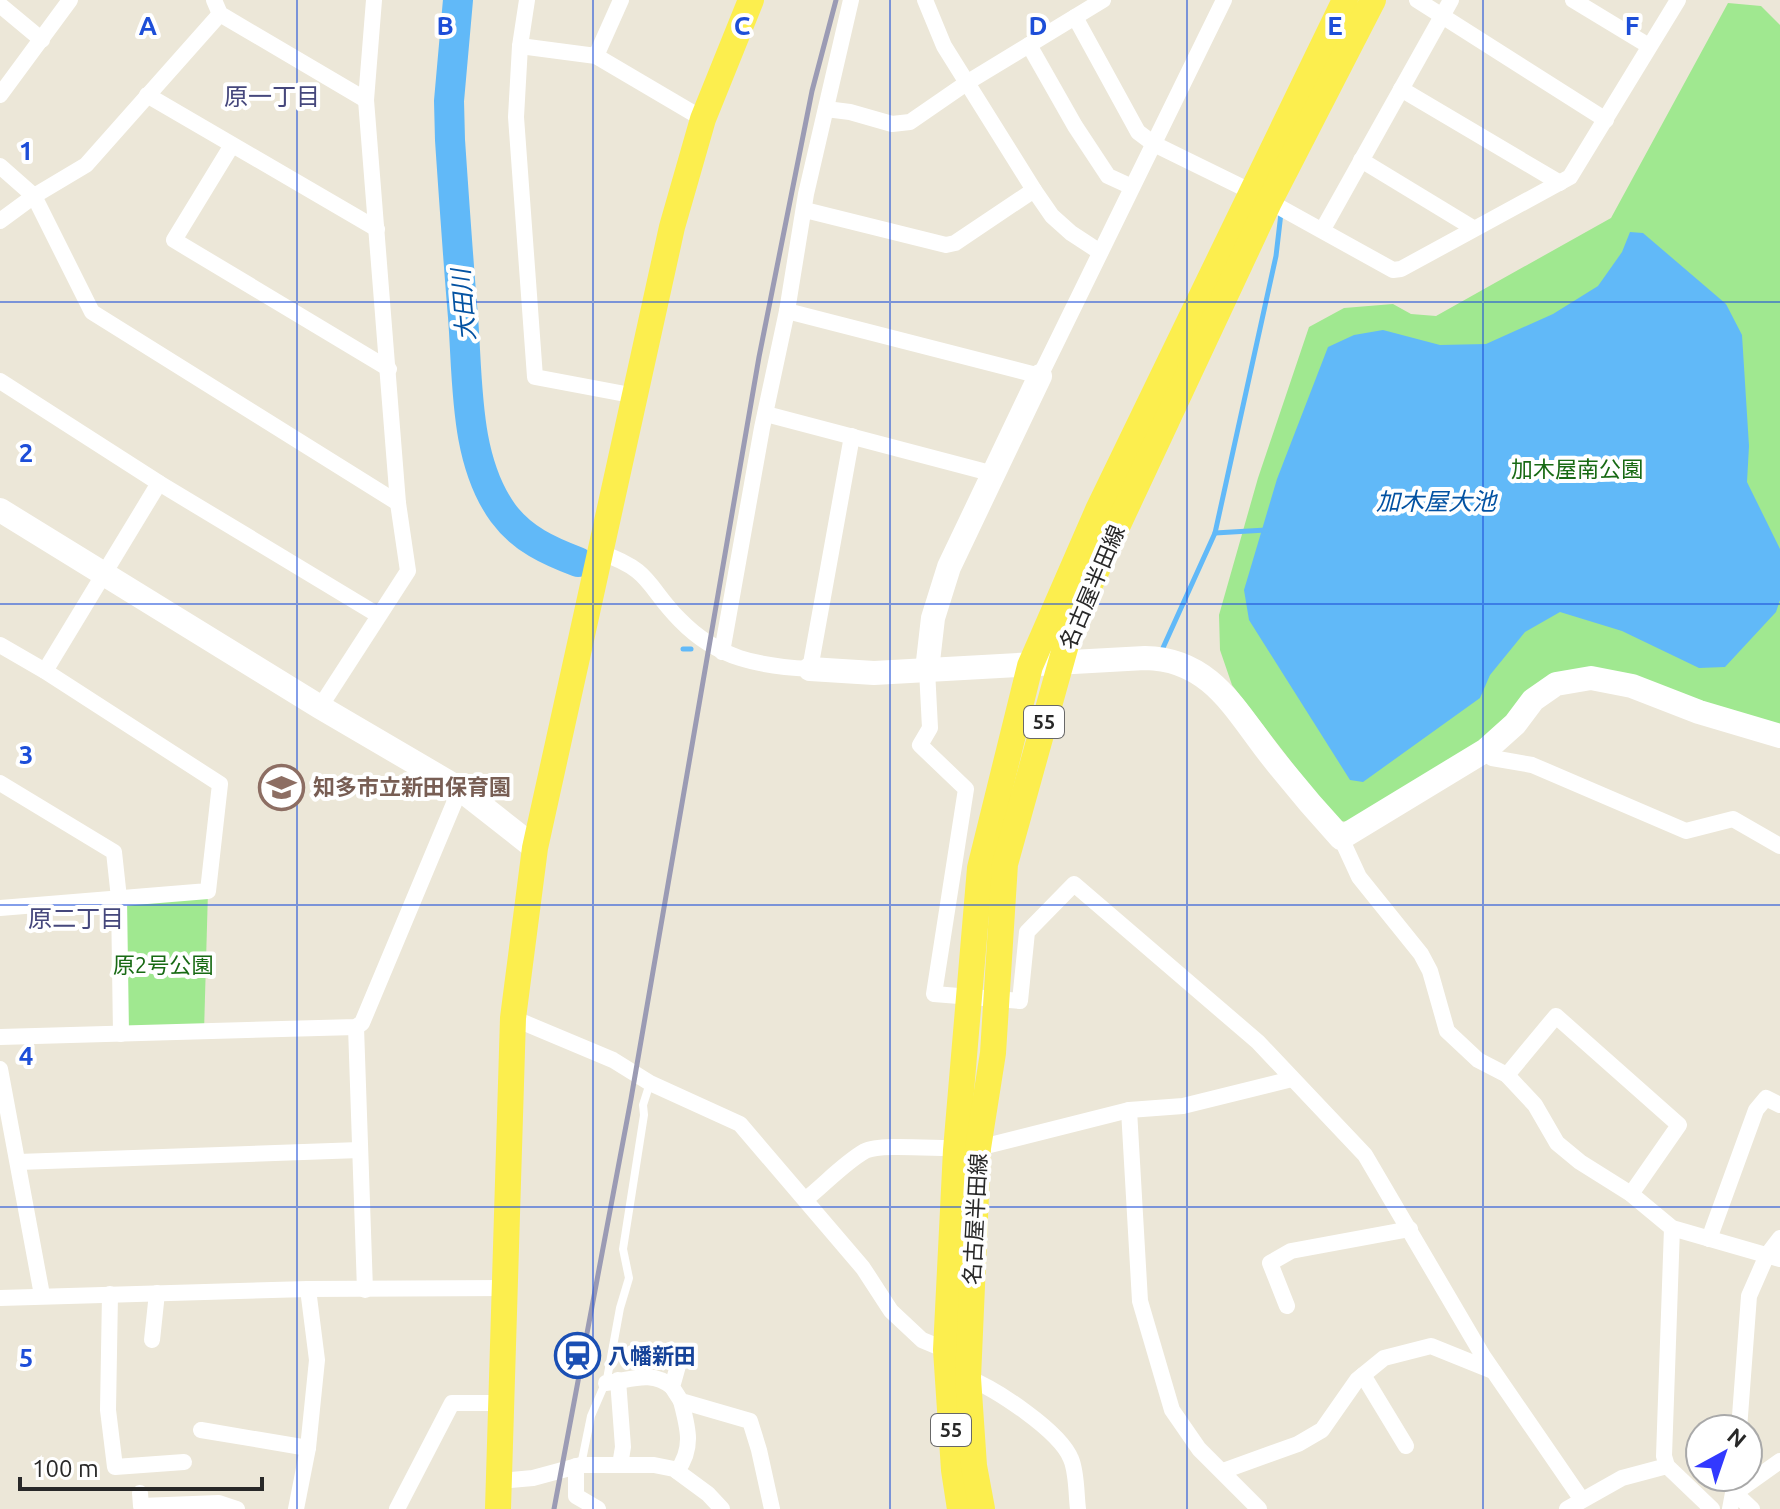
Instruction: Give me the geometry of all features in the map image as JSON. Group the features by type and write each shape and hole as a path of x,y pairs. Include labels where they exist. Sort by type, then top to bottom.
{"main road":[{"path":"498,1509 513,1018 535,848 672,227 703,119 751,0"},
{"name":"名古屋半田線","path":"960,1509 954,1470 946,1350 967,1149 993,1053 1005,864 1072,623 1262,197 1345,0"},
{"name":"名古屋半田線","path":"982,1509 973,1450 968,1378 967,1149 980,868 1030,666 1098,510 1262,197 1373,0"}],"street":[{"path":"0,95 70,0"},
{"path":"320,707 408,571 398,503 366,100 374,0"},
{"path":"527,0 520,46 516,117 535,377 636,396"},
{"path":"596,56 621,0"},
{"path":"722,652 787,311 806,194 851,0"},
{"path":"925,0 944,46 1052,216 1100,252"},
{"path":"1224,0 1040,376 949,567 939,595 930,635 927,670 930,728 920,745 966,789 934,994 1020,1001 1027,932 1074,884 1258,1042 1365,1155 1494,1372 1582,1500"},
{"path":"1417,0 1447,7 1606,120"},
{"path":"1573,0 1649,46"},
{"path":"1075,17 1138,132 1154,144 1323,229 1393,270 1401,269 1560,183 1578,168 1678,0"},
{"path":"826,109 903,125 1101,1"},
{"path":"0,5 42,40"},
{"path":"0,221 86,165 217,7 366,100"},
{"path":"1323,229 1447,7"},
{"path":"1029,45 1075,126 1108,176 1132,187"},
{"path":"520,46 596,56 703,119"},
{"path":"1401,89 1560,183"},
{"path":"147,95 377,229"},
{"path":"232,145 174,240 389,369"},
{"path":"1361,160 1473,228"},
{"path":"0,166 34,196 92,312 398,503"},
{"path":"805,210 946,245 955,243 1034,190"},
{"path":"787,311 1040,376"},
{"path":"0,381 159,483 378,615"},
{"path":"766,414 994,474"},
{"path":"810,669 852,436"},
{"path":"45,671 159,483"},
{"path":"0,510 320,707 460,789 535,848"},
{"path":"601,553 624,561 639,571 680,621 709,645 754,663 843,673 1158,658 1194,670 1224,693 1270,755 1341,838 1359,877 1421,954 1430,971 1447,1031 1478,1060 1507,1075 1535,1105 1557,1143 1580,1162 1631,1194 1672,1228 1773,1257"},
{"path":"0,645 220,784 208,891 0,908"},
{"path":"1341,838 1486,750 1515,724 1533,700 1556,684 1591,678 1632,686 1699,712 1780,736"},
{"path":"1486,750 1492,758 1532,765 1686,831 1733,819 1780,846"},
{"path":"0,783 114,852 119,898 121,1034"},
{"path":"0,1037 356,1027 362,1023 460,789"},
{"path":"1507,1075 1556,1016 1679,1125 1631,1194"},
{"path":"513,1018 613,1060 650,1083 740,1124 863,1268 891,1311 922,1340 946,1350"},
{"path":"356,1027 365,1290"},
{"path":"0,1069 42,1295"},
{"path":"806,1199 865,1151 879,1146 967,1149 1129,1110 1183,1106 1292,1079"},
{"path":"1709,1239 1756,1110 1766,1098 1780,1105"},
{"path":"1129,1110 1140,1301 1172,1410 1199,1449 1259,1509"},
{"path":"18,1162 360,1150"},
{"path":"1672,1228 1664,1456 1667,1466 1712,1509"},
{"path":"1287,1306 1270,1263 1291,1251 1410,1229"},
{"path":"1740,1413 1749,1296 1773,1257 1780,1238"},
{"path":"0,1298 308,1289 506,1288"},
{"path":"296,1509 308,1448 317,1360 308,1289"},
{"path":"152,1340 157,1293"},
{"path":"110,1294 108,1410 115,1467 184,1462"},
{"path":"1223,1471 1298,1444 1322,1430 1363,1375 1384,1358 1431,1346 1494,1372"},
{"path":"676,1394 679,1362"},
{"path":"1363,1375 1406,1446"},
{"path":"620,1465 623,1447 612,1382 647,1377 664,1380 676,1394 687,1426 688,1453 677,1471"},
{"path":"968,1378 983,1384 1060,1440 1072,1460 1078,1509"},
{"path":"676,1394 750,1421 772,1509"},
{"path":"397,1509 452,1403 502,1403"},
{"path":"201,1430 308,1448"},
{"path":"578,1465 576,1496 598,1509"},
{"path":"499,1481 533,1478 578,1465 654,1465 677,1471 708,1494 722,1509"},
{"path":"1567,1509 1622,1478 1667,1466"},
{"path":"140,1493 141,1506 219,1503 237,1509"},
{"path":"1734,1493 1752,1509"}],"lane":[{"path":"578,1465 591,1416 612,1382 620,1308 629,1278 623,1249 643,1105 650,1083"}],"green space":[{"name":"加木屋大池","path":"1728,3 1761,6 1780,25 1780,727 1595,671 1356,822 1337,821 1232,685 1220,650 1219,615 1258,478 1309,327 1344,308 1393,304 1411,314 1436,316 1611,218"},
{"name":"原2号公園","path":"208,891 204,1032 121,1034 119,898"}],"water":[{"name":"加木屋大池","path":"1630,232 1643,233 1726,304 1742,335 1749,446 1747,482 1780,549 1780,600 1776,612 1725,667 1699,668 1622,631 1560,612 1525,632 1490,675 1480,698 1363,782 1350,780 1249,620 1244,590 1277,479 1328,347 1354,335 1383,330 1440,345 1486,344 1553,314 1598,286 1622,252"}],"waterway":[{"name":"大田川","path":"458,0 449,101 450,140 470,418 475,444 490,492 510,522 537,543 578,562"},
{"path":"1162,650 1215,533 1276,256 1281,213"},
{"path":"1215,533 1266,530"},
{"name":"大田川","path":"578,562 584,565"},
{"path":"683,649 691,649"}],"railway":[{"path":"554,1509 631,1099 759,357 812,91 836,0"}],"place":[{"name":"知多市立新田保育園","path":"282,787"},
{"name":"八幡新田","path":"577,1356"}],"district":[{"name":"原一丁目","path":"272,97"},
{"name":"原二丁目","path":"76,919"}],"park label":[{"name":"加木屋南公園","path":"1577,469"}]}
